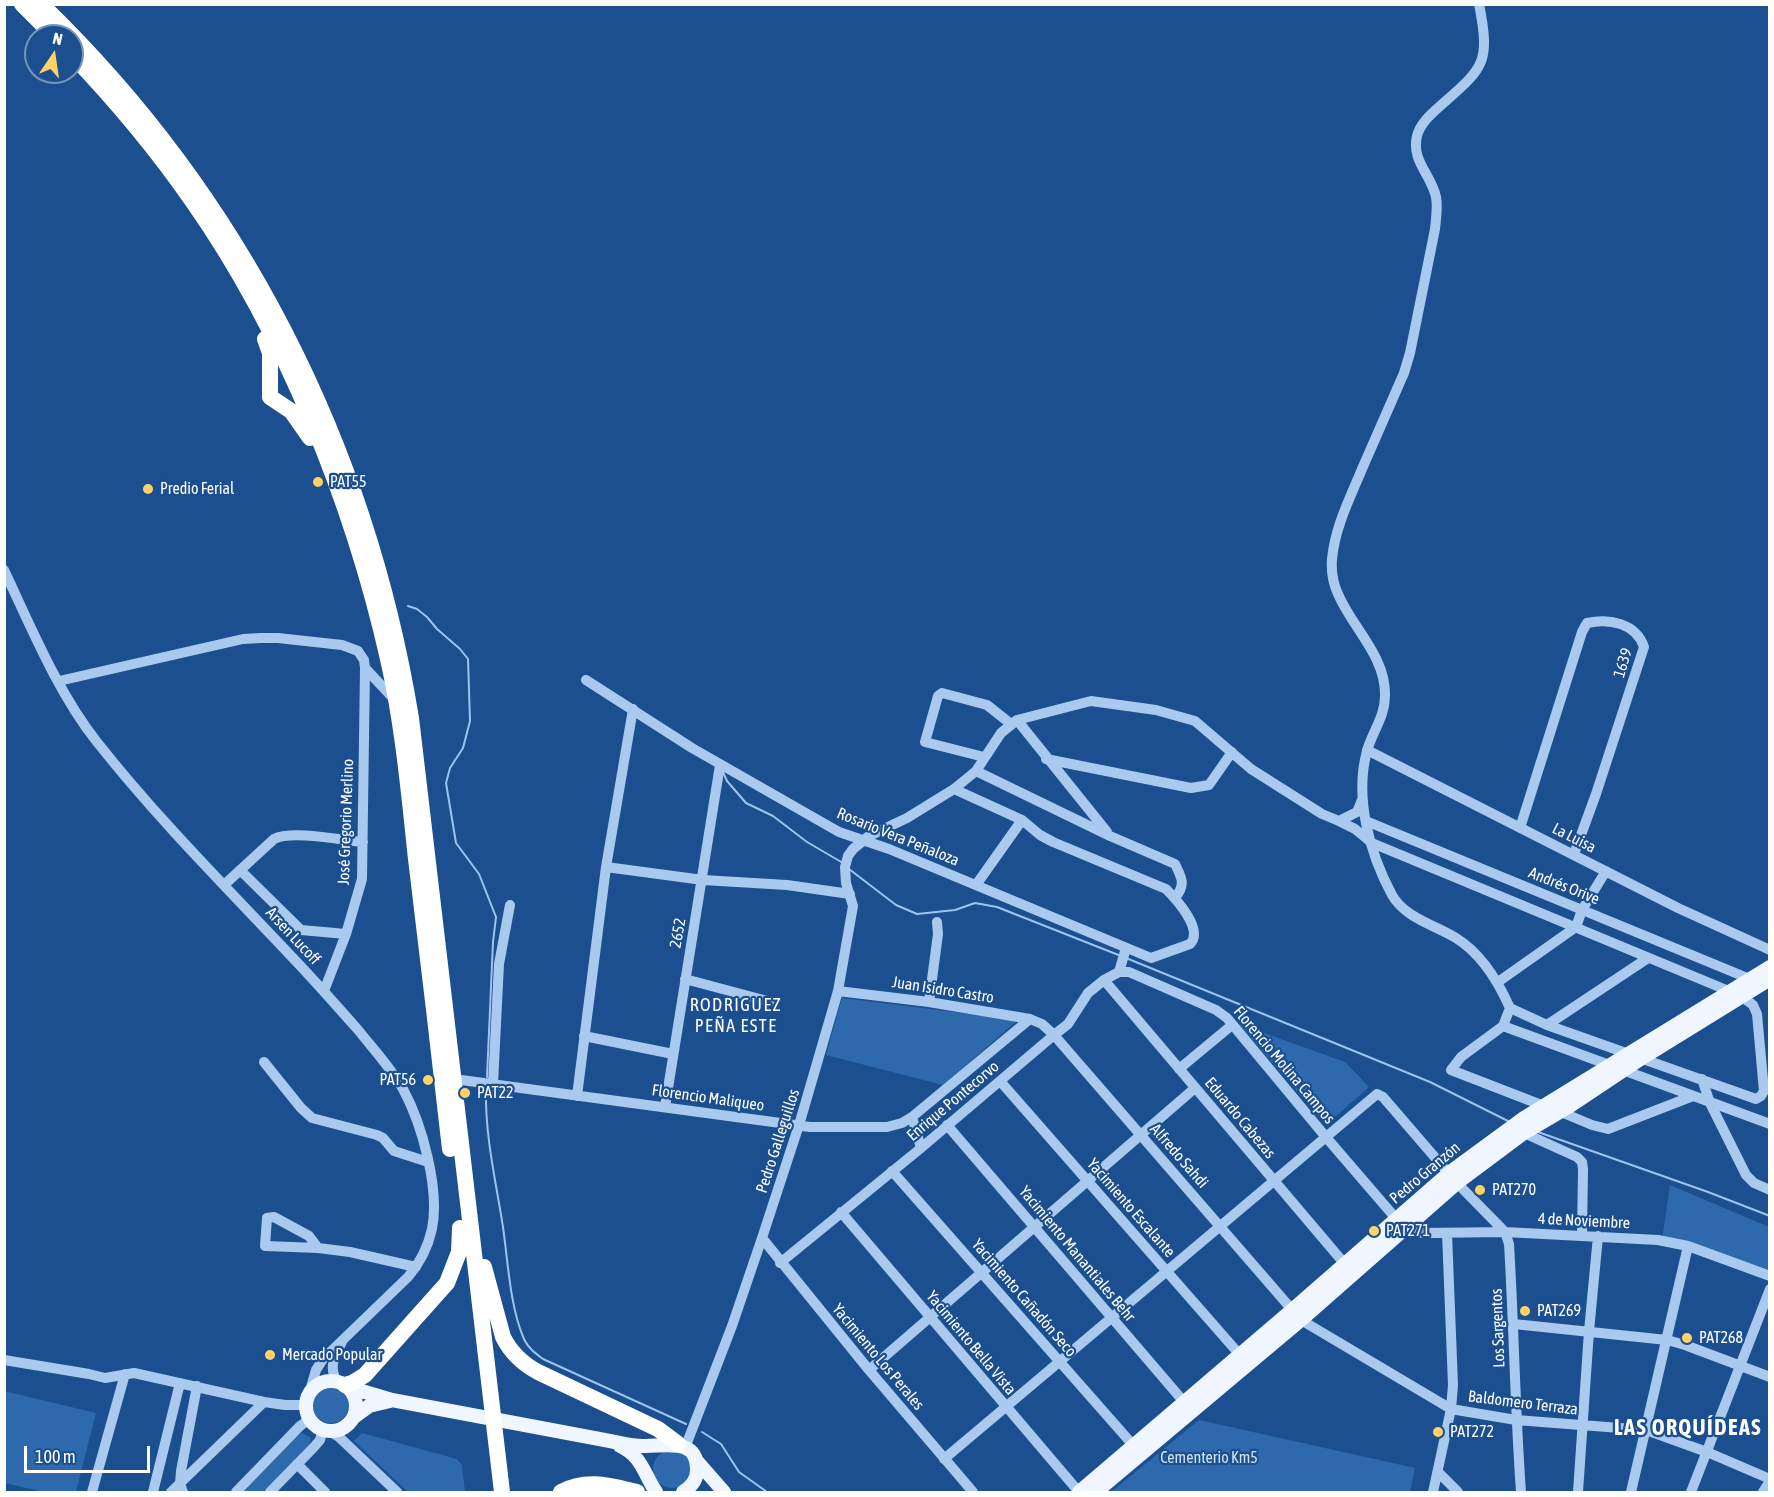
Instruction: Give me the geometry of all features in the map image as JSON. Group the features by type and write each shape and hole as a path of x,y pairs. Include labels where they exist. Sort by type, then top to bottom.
{"highway":[{"path":"22,4 42,24"},
{"path":"41,4 141,112 180,160 224,225 292,345 311,384 348,475 383,588 404,679 420,793 502,1492"},
{"path":"84,69 159,156 195,204 256,306 287,367 329,464 365,569 384,640 396,701 409,794 491,1492"},
{"path":"256,306 270,353 270,397 291,411 329,464"},
{"path":"468,1210 501,1333 512,1351 524,1364 538,1372 658,1429 675,1446"},
{"path":"344,1384 352,1383 365,1375 447,1283 459,1252 460,1228"},
{"path":"561,1492 575,1486 595,1484 638,1492"}],"main road":[{"name":"Pedro Granzón","path":"1735,994 1750,979 1770,967"},
{"name":"Pedro Granzón","path":"1096,1492 1503,1132 1609,1066 1636,1056 1735,994 1770,979"},
{"name":"Pedro Granzón","path":"1453,1178 1623,1071 1636,1056"},
{"name":"Pedro Granzón","path":"1079,1492 1240,1355 1296,1315"},
{"path":"392,1400 369,1406 343,1428 326,1430 310,1419 307,1400 321,1382 344,1384 392,1400 460,1413 640,1446 675,1446 696,1460 724,1492"},
{"path":"344,1384 356,1401 354,1417"},
{"path":"610,1441 635,1455 656,1492"},
{"path":"647,1474 649,1457 675,1446"},
{"path":"683,1492 693,1484 696,1477 696,1460"}],"street":[{"path":"1479,4 1485,39 1479,67 1473,77 1430,115 1417,135 1416,154 1436,196 1437,213 1410,353 1404,373 1342,515 1332,559 1332,576 1338,595 1380,664 1385,682 1384,709 1367,750 1362,781 1362,800 1366,821 1382,873 1393,896 1402,908 1456,938 1477,955 1498,982 1510,1008 1547,1025 1756,1099 1764,1091 1757,1014 1753,1005 1735,994"},
{"name":"Arsen Lucoff","path":"4,570 50,667 96,741 384,1060 401,1086 417,1121 428,1162 433,1197 432,1226 425,1250 416,1267 396,1289 322,1359 316,1370 307,1400"},
{"name":"1639","path":"1520,828 1582,632 1587,623 1598,621 1623,624 1638,634 1644,647 1574,854"},
{"name":"José Gregorio Merlino","path":"59,681 243,639 278,638 342,645 358,651 364,660 365,668 362,879 324,991"},
{"path":"365,668 396,701"},
{"name":"Rosario Vera Peñaloza","path":"586,680 720,765 839,832 889,849 1151,958 1190,944 1194,939 1195,932 1192,923 1175,898"},
{"path":"984,757 925,742 938,696 942,693 987,705 1014,722 1110,836"},
{"name":"Andrés Orive","path":"1014,722 1092,701 1156,710 1188,719 1209,731 1251,769 1322,814 1356,829 1372,843 1735,994"},
{"path":"577,1096 606,867 633,709"},
{"path":"863,841 907,818 954,789 976,771 1001,733 1014,722"},
{"name":"La Luisa","path":"1367,750 1678,908 1770,950"},
{"path":"1046,759 1191,788 1209,785 1232,752"},
{"name":"2652","path":"665,1107 720,765"},
{"path":"954,789 1022,820 1040,835 1053,842 1166,889 1175,898 1182,890 1182,883 1175,864 1110,836 976,771"},
{"path":"1339,821 1357,812 1362,800"},
{"path":"976,885 1022,820"},
{"name":"Andrés Orive","path":"1366,821 1750,979"},
{"path":"224,885 281,836 294,835 363,842"},
{"name":"Pedro Galleguillos","path":"675,1446 732,1326 799,1125 838,991 853,906 845,873 848,856 863,841"},
{"path":"606,867 703,880 787,885 850,894"},
{"path":"240,870 301,930 345,934"},
{"path":"1498,982 1576,927 1582,910 1606,871"},
{"path":"493,1084 499,964 510,904"},
{"path":"929,1002 938,934 937,922"},
{"path":"1119,972 1126,948"},
{"path":"1547,1025 1648,958"},
{"name":"Enrique Pontecorvo","path":"780,1263 1068,1024 1088,993 1119,972"},
{"name":"Florencio Molina Campos","path":"1119,972 1129,972 1216,1010 1227,1018 1400,1224"},
{"path":"685,979 771,1002"},
{"name":"Eduardo Cabezas","path":"1104,980 1349,1269"},
{"name":"Juan Isidro Castro","path":"838,991 929,1002 1030,1019 1042,1024"},
{"path":"1510,1008 1503,1026 1461,1057 1451,1070 1544,1106"},
{"name":"Florencio Maliqueo","path":"454,1079 799,1125 837,1128 887,1127 902,1123 912,1117 1030,1019"},
{"name":"Alfredo Sahdi","path":"1042,1024 1054,1035 1296,1315"},
{"path":"1179,1069 1232,1025"},
{"path":"1503,1026 1770,1124"},
{"path":"584,1036 673,1054"},
{"path":"264,1062 301,1108 312,1118 377,1135 383,1138 394,1151 428,1162"},
{"path":"1702,1079 1710,1103 1746,1175 1754,1183 1770,1190"},
{"name":"Yacimiento Escalante","path":"1000,1081 1240,1355"},
{"path":"869,1370 1195,1088"},
{"path":"944,1460 1377,1094 1383,1097 1453,1178 1505,1232"},
{"path":"1561,1112 1608,1129 1693,1096"},
{"path":"912,1117 921,1148"},
{"name":"Yacimiento Manantiales Behr","path":"948,1125 1184,1402"},
{"path":"1524,1133 1577,1157 1582,1162 1584,1169 1582,1235"},
{"name":"Yacimiento Cañadón Seco","path":"892,1171 1133,1446"},
{"name":"Yacimiento Bella Vista","path":"841,1212 1079,1492"},
{"path":"318,1248 309,1236 274,1216 267,1218 265,1246 350,1252 416,1267"},
{"name":"4 de Noviembre","path":"1400,1224 1423,1233 1505,1232 1658,1240 1688,1246 1770,1276"},
{"name":"Los Sargentos","path":"1505,1232 1509,1244 1514,1324 1516,1420 1521,1492"},
{"path":"1433,1492 1451,1409 1453,1385 1447,1233"},
{"path":"1578,1492 1598,1236"},
{"name":"Yacimiento Los Perales","path":"762,1238 780,1263 973,1492"},
{"path":"1631,1492 1688,1246"},
{"path":"1691,1492 1770,1289"},
{"name":"Baldomero Terraza","path":"1296,1315 1451,1409 1516,1420 1646,1430 1707,1452 1770,1480"},
{"path":"1514,1324 1666,1340 1770,1377"},
{"name":"Arsen Lucoff","path":"344,1384 333,1372 333,1363 346,1334"},
{"path":"4,1360 105,1378 134,1373 264,1402 307,1400"},
{"path":"92,1492 125,1374"},
{"path":"153,1492 180,1383"},
{"path":"182,1488 183,1459 197,1386"},
{"path":"171,1492 182,1488 264,1402"},
{"path":"236,1492 300,1426 310,1419"},
{"path":"270,1492 320,1440 326,1430 339,1437 397,1492"},
{"path":"297,1464 325,1492"},
{"path":"1438,1472 1458,1492"},
{"path":"1763,1492 1770,1480"}],"green space":[{"path":"842,998 1018,1020 943,1085 826,1055"},
{"path":"1239,1024 1345,1062 1369,1087 1326,1125"},
{"path":"1670,1185 1769,1227 1769,1273 1662,1240"},
{"path":"331,1387 344,1392 349,1405 344,1418 331,1423 318,1418 313,1405 318,1392"},
{"path":"4,1391 96,1413 76,1492 43,1492 5,1483"},
{"name":"Cementerio Km5","path":"1199,1420 1415,1468 1410,1492 1111,1492"},
{"path":"303,1433 311,1438 309,1445 263,1492 243,1492 298,1435"},
{"path":"362,1433 457,1459 462,1465 465,1492 408,1492 354,1441"},
{"path":"672,1450 685,1456 691,1469 685,1482 672,1488 659,1482 653,1469 659,1456"}],"waterway":[{"path":"408,606 417,609 427,617 468,659 470,721 463,748 450,768 446,783 456,843 479,874 496,917 487,1077"},
{"path":"723,772 727,781 746,803 773,816 807,842 843,863"},
{"path":"849,869 896,905 917,914 955,910 975,903 997,907 1121,956"},
{"path":"1126,958 1430,1082 1510,1122"},
{"path":"486,1091 489,1142 510,1284 519,1326 526,1342 543,1359 686,1424"},
{"path":"1538,1132 1770,1216"},
{"path":"702,1432 721,1444 739,1472 767,1492"}],"place":[{"name":"PAT55","path":"318,482"},
{"name":"Predio Ferial","path":"148,489"},
{"name":"PAT56","path":"428,1080"},
{"name":"PAT22","path":"465,1093"},
{"name":"PAT270","path":"1480,1190"},
{"name":"PAT271","path":"1374,1231"},
{"name":"PAT269","path":"1525,1311"},
{"name":"PAT268","path":"1687,1338"},
{"name":"Mercado Popular","path":"270,1355"},
{"name":"PAT272","path":"1438,1432"}],"district":[{"name":"RODRIGUEZ PEÑA ESTE","path":"736,1015"},
{"name":"LAS ORQUÍDEAS","path":"1688,1428"}]}
